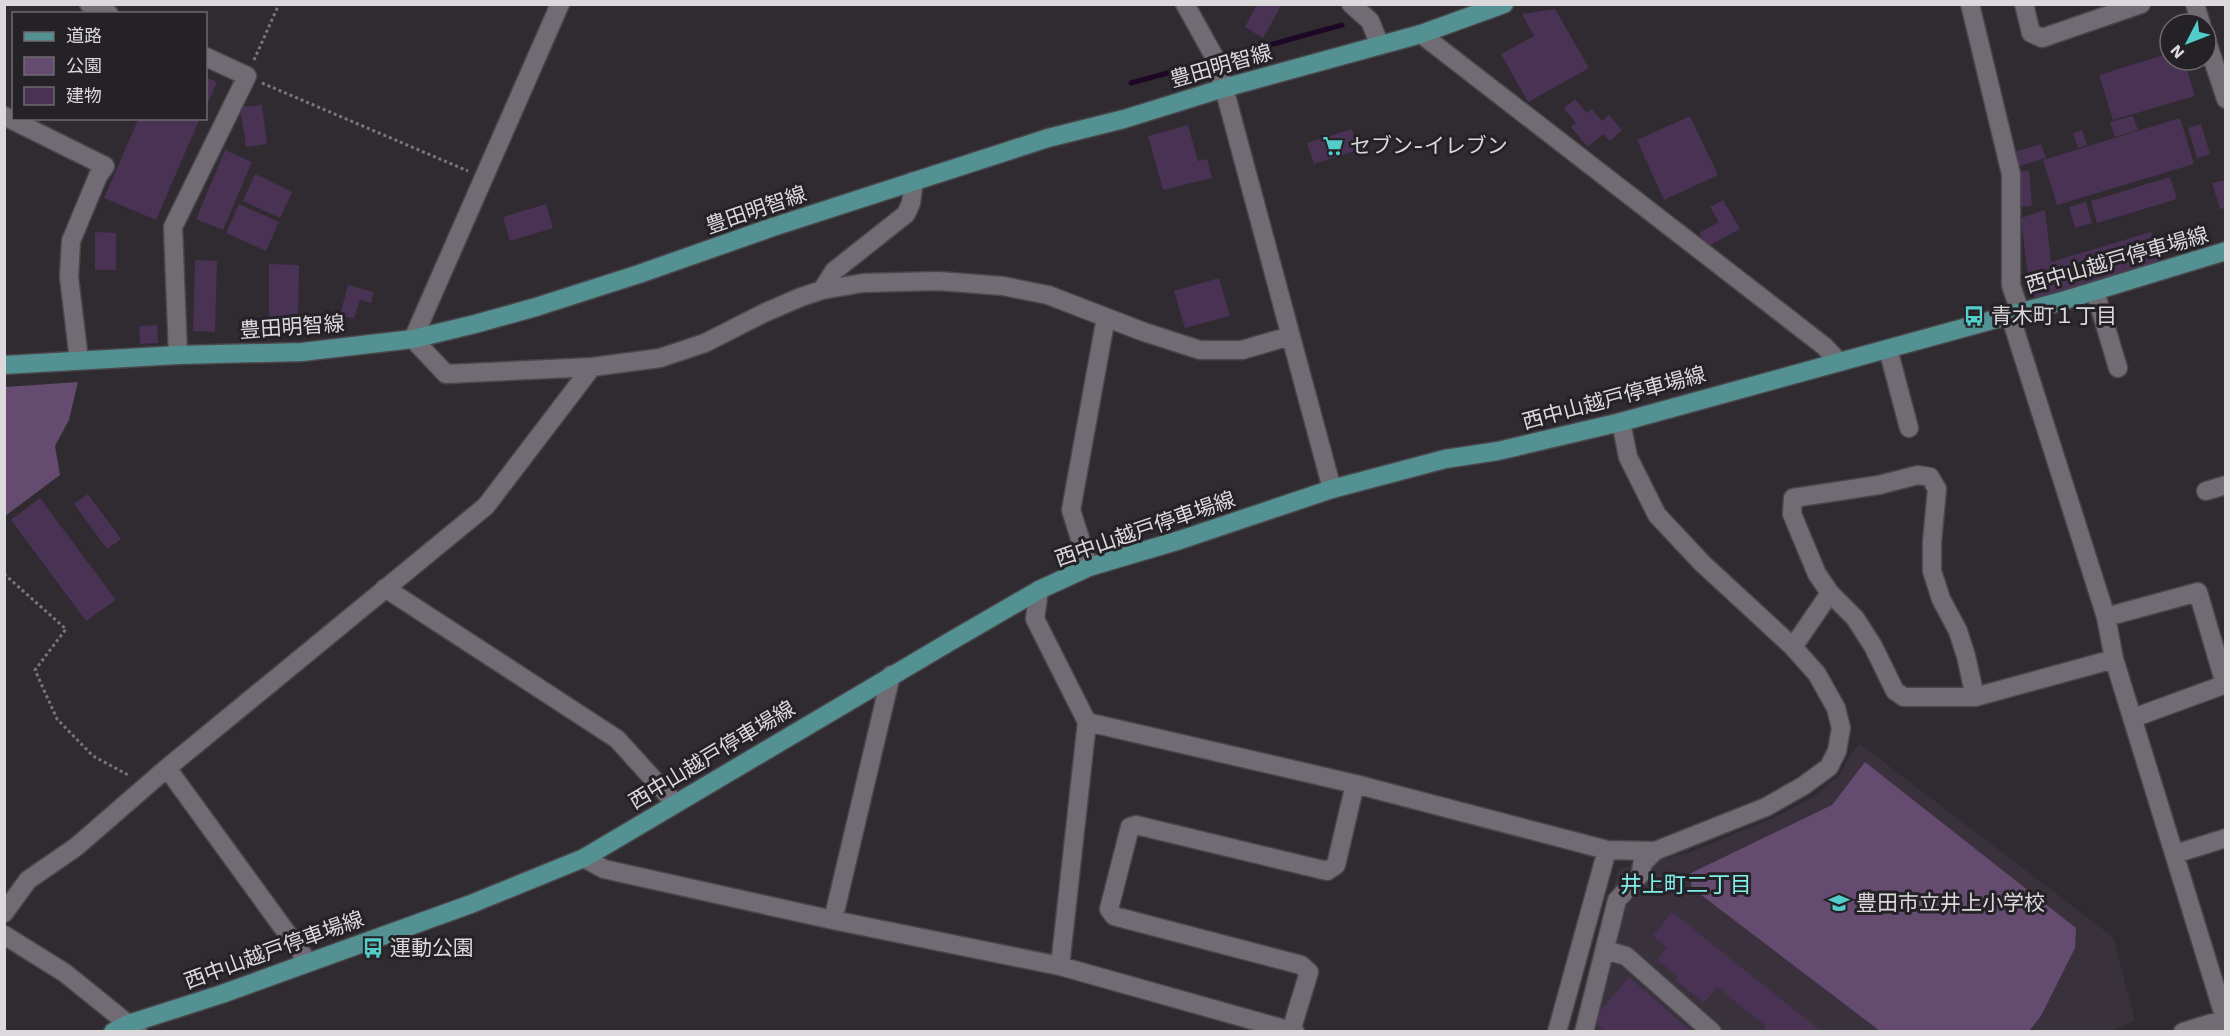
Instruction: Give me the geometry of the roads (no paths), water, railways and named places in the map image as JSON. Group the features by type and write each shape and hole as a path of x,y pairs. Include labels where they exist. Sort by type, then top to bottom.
{"main road":[{"name":"豊田明智線","path":"4,365 178,355 302,352 413,339 536,308 1048,138 1124,119 1224,88 1421,34 1504,4"},
{"name":"西中山越戸停車場線","path":"126,1029 471,904 584,858 891,675 1039,590 1089,567 1180,540 1332,489 1445,459 1498,452 1621,422 2095,291 2226,251"}],"street":[{"path":"89,4 105,12"},
{"path":"560,4 413,339 446,374 592,367 660,358 705,343 764,313 822,290 863,282 930,281 1003,286 1048,295 1143,332 1200,350 1242,350 1290,336"},
{"path":"1185,4 1215,58 1332,489"},
{"path":"1351,4 1370,21 1380,45"},
{"path":"1970,4 2011,174 2011,285 2015,313 2106,617 2114,658 2222,999 2225,1021 2183,1032"},
{"path":"2024,4 2031,33 2042,38 2141,4"},
{"path":"1421,34 1824,346 1839,362"},
{"path":"178,355 173,227 247,76 207,57"},
{"path":"2220,60 2226,99"},
{"path":"12,120 105,166 98,176 71,242 69,277 79,360"},
{"path":"822,290 834,271 906,214 911,203 914,181"},
{"path":"2095,291 2118,368"},
{"path":"1089,567 1071,510 1106,316"},
{"path":"1888,349 1909,428"},
{"path":"4,913 28,880 76,847 167,768 486,506 592,367"},
{"path":"1088,722 1355,784 1607,850 1655,851 1766,807 1803,786 1829,767 1837,751 1841,728 1836,708 1817,674 1793,647 1702,563 1657,515 1628,457 1621,422"},
{"path":"1975,697 1964,648 1941,599 1932,571 1937,489 1930,477 1918,475 1879,485 1793,498 1792,514 1817,574 1830,593 1855,618 1873,646 1895,691 1904,697 1975,697 2114,658"},
{"path":"2206,491 2226,485"},
{"path":"385,588 617,739 675,803"},
{"path":"1039,590 1035,619 1088,722 1060,966"},
{"path":"2106,617 2198,592 2225,684 2133,718"},
{"path":"1793,647 1830,593"},
{"path":"832,920 891,675"},
{"path":"167,768 308,962"},
{"path":"584,858 604,869 832,920 1060,966 1293,1031 1309,972 1301,965 1114,916 1109,909 1130,827 1136,825 1327,871 1336,865 1355,784"},
{"path":"2175,854 2226,838"},
{"path":"1557,1032 1607,850"},
{"path":"1584,1032 1617,900 1641,874 1642,864 1655,851"},
{"path":"4,935 65,973 126,1029"},
{"path":"1605,950 1626,956 1712,1032"}],"waterway":[{"path":"1131,83 1342,25"}],"place":[{"name":"セブン-イレブン","path":"1333,146"},
{"name":"青木町１丁目","path":"1974,316"},
{"name":"豊田市立井上小学校","path":"1839,903"},
{"name":"運動公園","path":"373,948"}],"district":[{"name":"井上町二丁目","path":"1686,884"}]}
